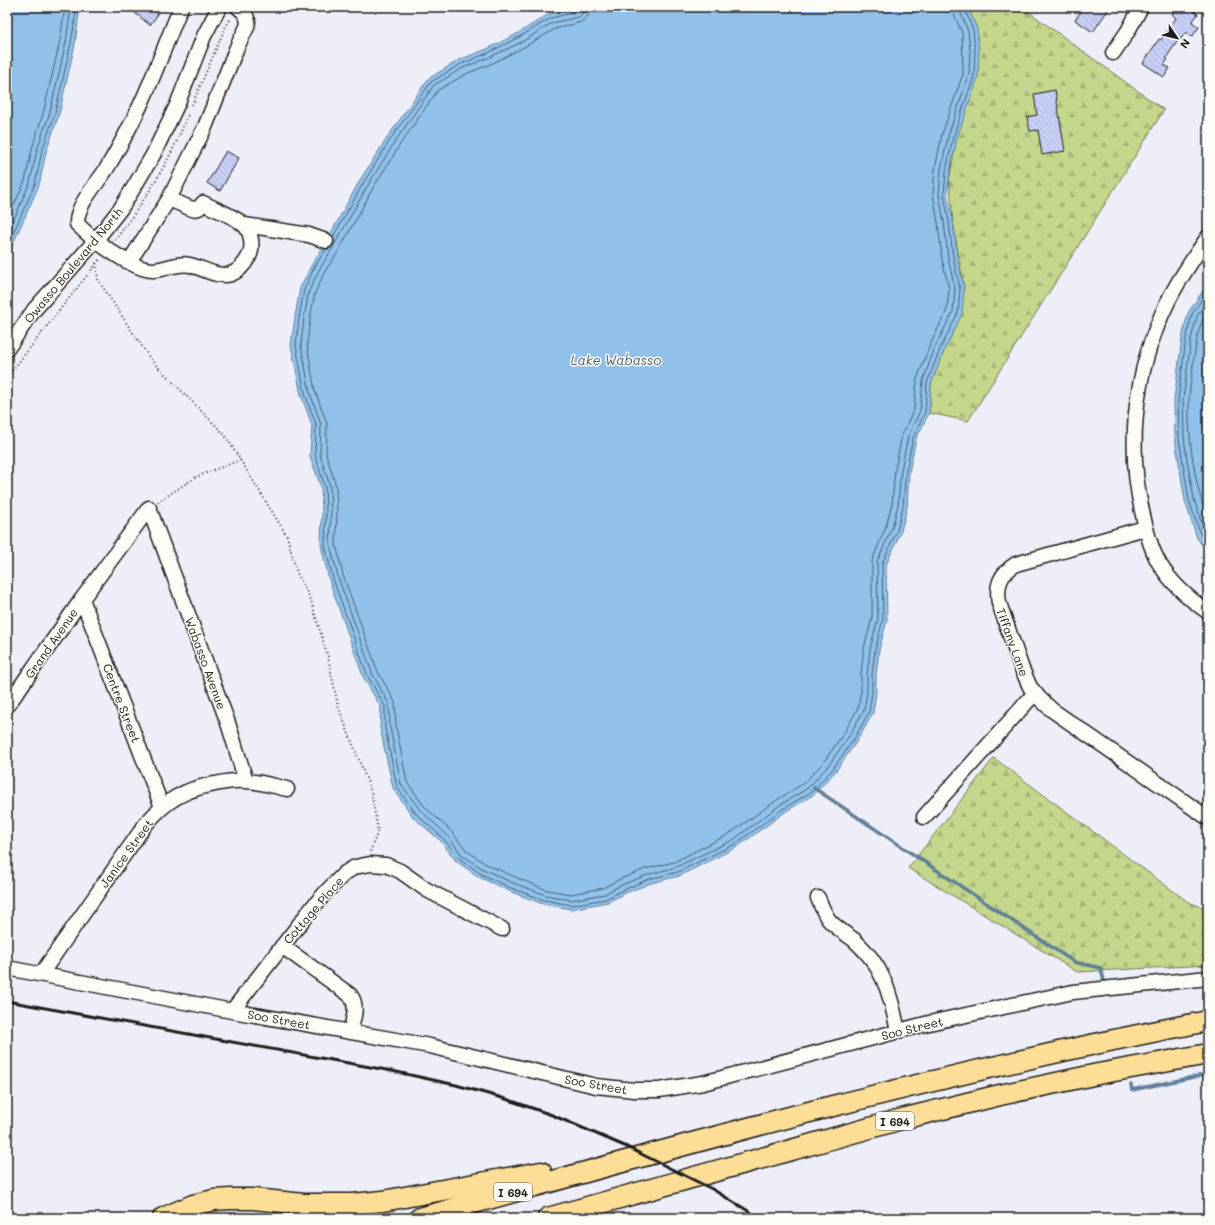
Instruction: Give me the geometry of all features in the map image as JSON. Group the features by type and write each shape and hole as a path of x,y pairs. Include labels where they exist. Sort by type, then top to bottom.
{"highway":[{"name":"I 694","path":"420,1218 607,1166 905,1088 1042,1055 1208,1021"},
{"name":"I 694","path":"548,1218 902,1119 1091,1075 1208,1054"},
{"path":"163,1218 193,1205 214,1200 245,1199 304,1204 352,1204 383,1201 560,1169 607,1166"}],"street":[{"path":"182,7 140,106 124,139 103,175 79,209 77,224 115,254 129,262 154,270 181,264 219,274 230,274 239,270 251,253 252,241 239,222"},
{"name":"Owasso Boulevard North","path":"7,349 34,310 96,240 124,202 153,155 177,105 204,36 220,7"},
{"path":"129,262 168,199 205,127 237,47 247,27 248,21 245,13 238,7"},
{"path":"1113,53 1128,31 1141,7"},
{"path":"168,199 192,209 199,208 203,203 239,222 309,235 326,241"},
{"path":"1208,237 1186,269 1172,293 1146,356 1136,411 1134,444 1136,480 1139,500 1145,528 1151,546 1170,579 1184,594 1208,612"},
{"name":"Grand Avenue","path":"7,706 82,599 149,508"},
{"name":"Wabasso Avenue","path":"149,508 228,722 246,781"},
{"name":"Tiffany Lane","path":"1145,528 1020,563 1009,569 1003,575 999,584 999,603 1022,669 1030,687 1040,700 1052,710 1208,818"},
{"name":"Centre Street","path":"82,599 162,807"},
{"path":"924,817 1035,693"},
{"name":"Janice Street","path":"41,974 145,825 162,807 174,798 203,786 233,780 246,781"},
{"path":"246,781 287,789"},
{"name":"Cottage Place","path":"232,1011 282,946 328,890 345,873 355,866 370,864 386,865 400,872 427,890 502,930"},
{"path":"818,898 828,919 854,939 878,968 891,998 898,1031"},
{"path":"282,946 350,995 353,999 355,1008 350,1032"},
{"name":"Soo Street","path":"7,968 232,1011 430,1046 596,1086 634,1090 659,1090 703,1082 929,1023 1073,992 1208,978"}],"path":[{"path":"96,263 98,280 151,360 225,435 287,536 297,573 310,598 328,657 338,706 371,791 378,831 370,851 370,864"},
{"path":"149,508 196,477 240,460"}],"green space":[{"path":"968,7 1022,7 1164,110 968,421 929,413 931,384 944,351 964,288 953,221 949,180 977,29"},
{"path":"994,758 1188,902 1208,909 1208,965 1077,972 908,868"}],"water":[{"path":"7,7 80,7 75,44 59,114 46,152 39,185 7,257"},
{"name":"Lake Wabasso","path":"582,7 968,7 977,29 979,50 978,77 957,138 947,195 953,221 957,257 964,288 962,314 944,351 931,384 929,413 916,439 909,472 907,507 901,531 886,565 887,620 879,650 873,713 857,741 835,772 813,795 785,812 737,847 679,876 651,883 623,894 608,902 571,909 543,904 509,891 479,877 456,861 441,841 413,817 393,788 380,728 381,707 364,679 329,580 321,545 321,487 310,456 312,425 301,395 291,345 300,288 311,266 325,244 360,180 428,79 459,60 487,49 517,34 549,14"},
{"path":"1208,283 1208,553 1197,538 1185,501 1175,438 1174,400 1182,338 1188,313"}],"building":[{"path":"139,7 149,7 158,14 150,25 135,13"},
{"path":"1084,7 1110,7 1093,32 1075,20"},
{"path":"1177,7 1188,7 1198,14 1192,22 1199,27 1192,37 1186,32 1180,40 1179,39 1166,58 1168,59 1164,65 1170,68 1164,77 1143,63 1159,39 1161,40 1176,18 1172,14"},
{"path":"1055,90 1065,151 1042,155 1038,130 1030,131 1027,117 1037,115 1034,94"},
{"path":"226,151 239,158 220,191 207,183"}],"waterway":[{"path":"814,788 1074,962 1101,968 1104,981"},
{"path":"1131,1085 1132,1090 1208,1074"}],"railway":[{"path":"7,1001 392,1071 456,1085 506,1099 552,1115 627,1147 712,1189 760,1218"}]}
